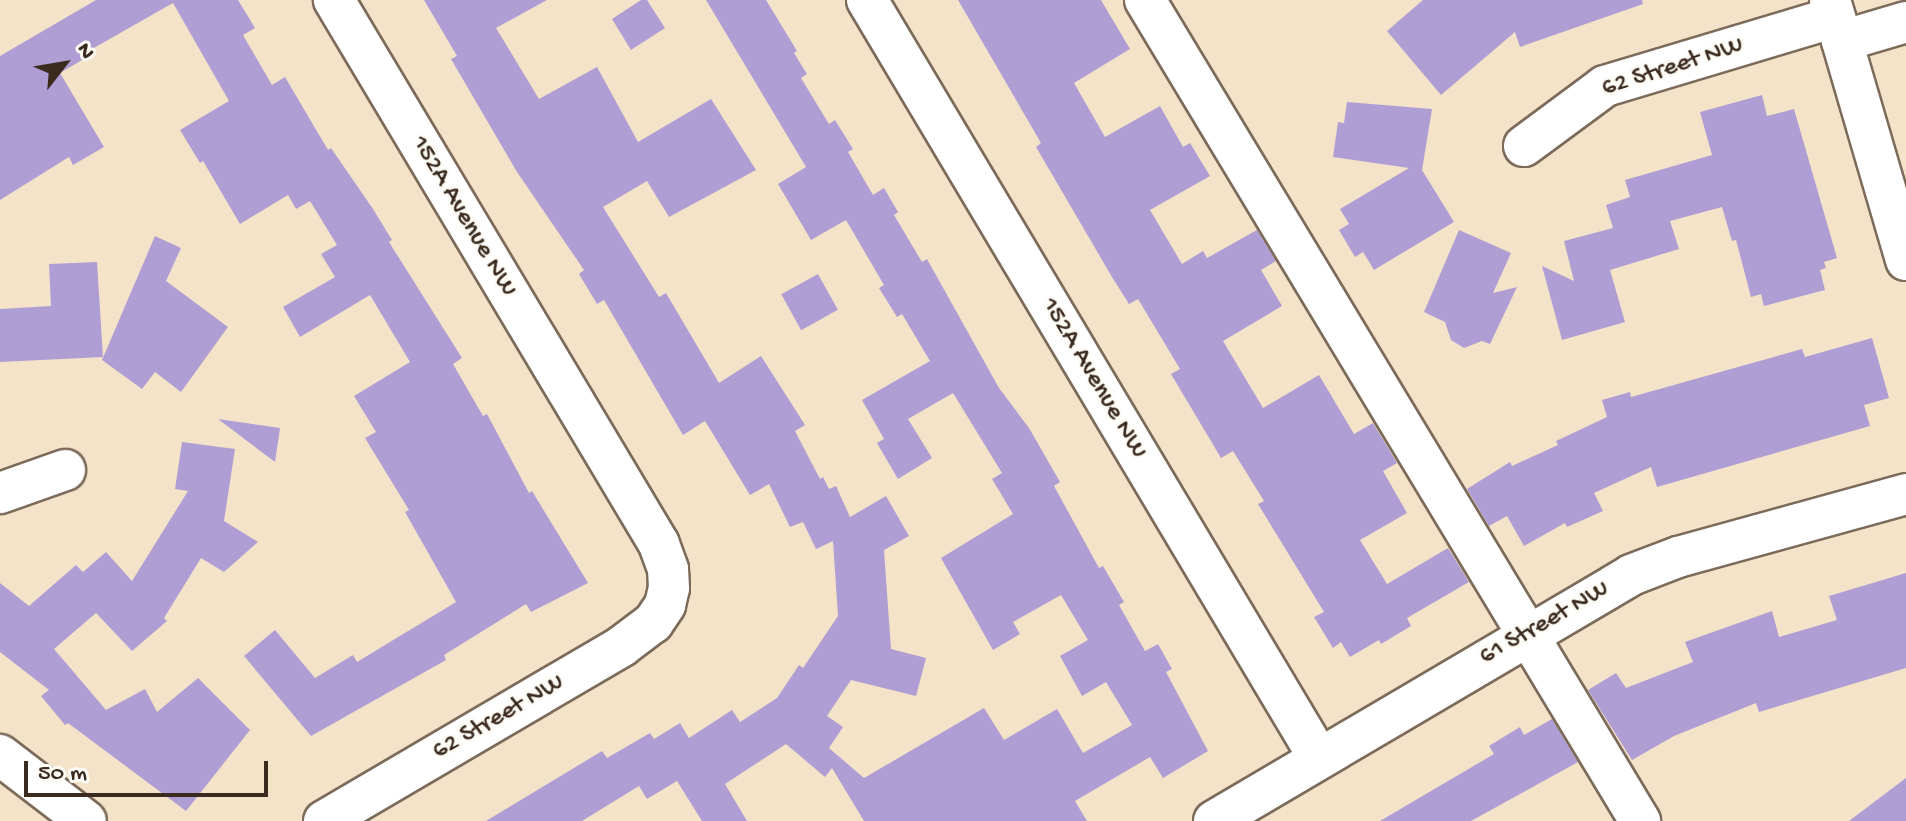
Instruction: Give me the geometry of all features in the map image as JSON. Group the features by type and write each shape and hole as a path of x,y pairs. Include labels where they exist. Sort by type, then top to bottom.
{"street":[{"name":"152A Avenue NW","path":"334,0 659,544 668,569 665,605"},
{"name":"152A Avenue NW","path":"867,0 1319,758"},
{"path":"1145,0 1640,821"},
{"name":"62 Street NW","path":"1524,146 1605,86 1836,19 1906,22"},
{"path":"1836,19 1906,260"},
{"path":"0,493 65,470"},
{"name":"61 Street NW","path":"1214,821 1631,575 1678,557 1906,494"},
{"name":"62 Street NW","path":"324,821 622,646 653,623 665,605"},
{"path":"0,755 86,821"}],"building":[{"path":"96,0 238,0 255,28 243,35 272,85 285,77 328,150 331,148 373,209 392,240 389,242 462,358 453,364 483,416 487,414 529,493 532,491 588,583 531,612 526,604 444,655 446,660 311,736 244,656 275,630 315,678 353,655 357,662 456,602 405,512 409,510 365,438 376,432 354,396 410,362 370,295 300,337 283,307 335,277 321,254 337,245 310,201 296,209 288,195 240,224 203,161 200,163 180,130 229,101 173,3 92,49 94,53 60,73 104,147 73,165 69,157 0,200 0,56"},
{"path":"424,0 547,0 496,28 539,99 597,67 638,142 711,99 756,170 669,217 647,181 603,207 659,297 666,293 719,383 761,356 805,425 795,431 820,479 823,477 829,489 836,486 850,517 886,496 909,536 884,550 891,649 926,658 916,696 851,680 827,716 843,727 829,748 864,778 984,708 1004,740 1057,709 1083,753 1132,725 1106,682 1082,696 1060,656 1088,640 1061,595 1013,622 1020,634 993,650 941,558 1013,514 992,479 1002,473 953,393 908,419 932,458 898,479 877,443 884,439 862,400 930,361 902,314 897,317 879,288 884,285 846,220 811,240 778,184 806,167 706,0 766,0 797,51 794,53 807,74 801,78 829,124 835,120 853,149 848,152 873,195 884,188 898,212 894,215 922,262 927,259 999,388 1029,428 1060,482 1054,486 1099,568 1103,566 1124,602 1119,605 1145,651 1158,644 1172,669 1166,672 1208,751 1163,778 1150,757 1075,801 1087,821 864,821 832,768 825,777 786,744 725,784 747,821 702,821 677,781 647,799 639,786 582,821 486,821 602,751 607,758 650,733 654,739 680,723 689,738 732,710 740,722 777,698 799,665 803,668 838,616 833,541 816,549 803,522 790,527 769,484 750,495 705,421 683,435 604,300 597,304 579,274 584,270 517,172 451,59 457,56"},
{"path":"641,0 647,0 665,28 631,50 612,19"},
{"path":"958,0 1101,0 1130,49 1074,83 1105,137 1160,106 1183,147 1190,143 1210,176 1150,210 1182,264 1203,251 1207,258 1257,230 1276,261 1261,270 1282,306 1223,341 1263,408 1319,375 1354,434 1373,423 1397,463 1383,471 1407,513 1360,540 1387,584 1448,548 1469,582 1407,618 1411,626 1381,644 1379,640 1350,657 1341,642 1333,648 1314,617 1324,612 1258,504 1264,501 1233,451 1221,458 1171,374 1180,369 1138,299 1129,304 1112,277 1036,147 1041,143"},
{"path":"1423,0 1642,0 1643,4 1520,47 1515,32 1441,95 1387,31"},
{"path":"1762,95 1767,116 1794,109 1837,258 1824,262 1826,268 1820,270 1825,290 1764,306 1761,294 1751,297 1736,240 1732,241 1722,207 1670,221 1679,249 1610,270 1625,322 1562,340 1542,266 1574,281 1564,241 1613,228 1606,205 1630,197 1625,180 1712,155 1700,112"},
{"path":"1347,102 1432,109 1422,170 1454,222 1374,270 1363,252 1355,257 1339,230 1349,224 1340,209 1409,168 1333,157 1338,122 1344,123"},
{"path":"1459,230 1511,253 1493,293 1517,287 1490,344 1482,341 1464,348 1451,340 1445,322 1424,312"},
{"path":"155,236 181,248 166,281 228,327 181,392 155,372 142,389 102,360"},
{"path":"97,262 103,357 0,362 0,309 51,306 49,264"},
{"path":"818,274 838,310 801,330 781,294"},
{"path":"1872,338 1889,398 1864,405 1870,426 1657,487 1651,467 1594,493 1603,511 1567,527 1565,523 1524,546 1507,516 1489,526 1467,489 1510,462 1512,466 1558,445 1556,441 1607,417 1602,400 1630,392 1631,397 1802,349 1805,357"},
{"path":"218,419 280,428 275,462"},
{"path":"182,442 235,449 224,521 258,542 224,572 201,558 164,618 167,621 132,651 96,613 54,649 106,710 145,689 157,712 198,678 250,730 186,811 68,723 65,725 41,696 49,690 0,652 0,583 29,606 76,565 83,572 106,552 132,581 188,491 175,489"},
{"path":"1906,573 1906,668 1759,712 1756,703 1674,736 1632,760 1588,690 1616,673 1626,688 1693,662 1685,642 1772,611 1779,637 1837,620 1829,596"},
{"path":"1552,719 1578,762 1471,821 1380,821 1494,754 1489,746 1520,727 1524,735"},
{"path":"1906,778 1906,821 1849,821"}]}
